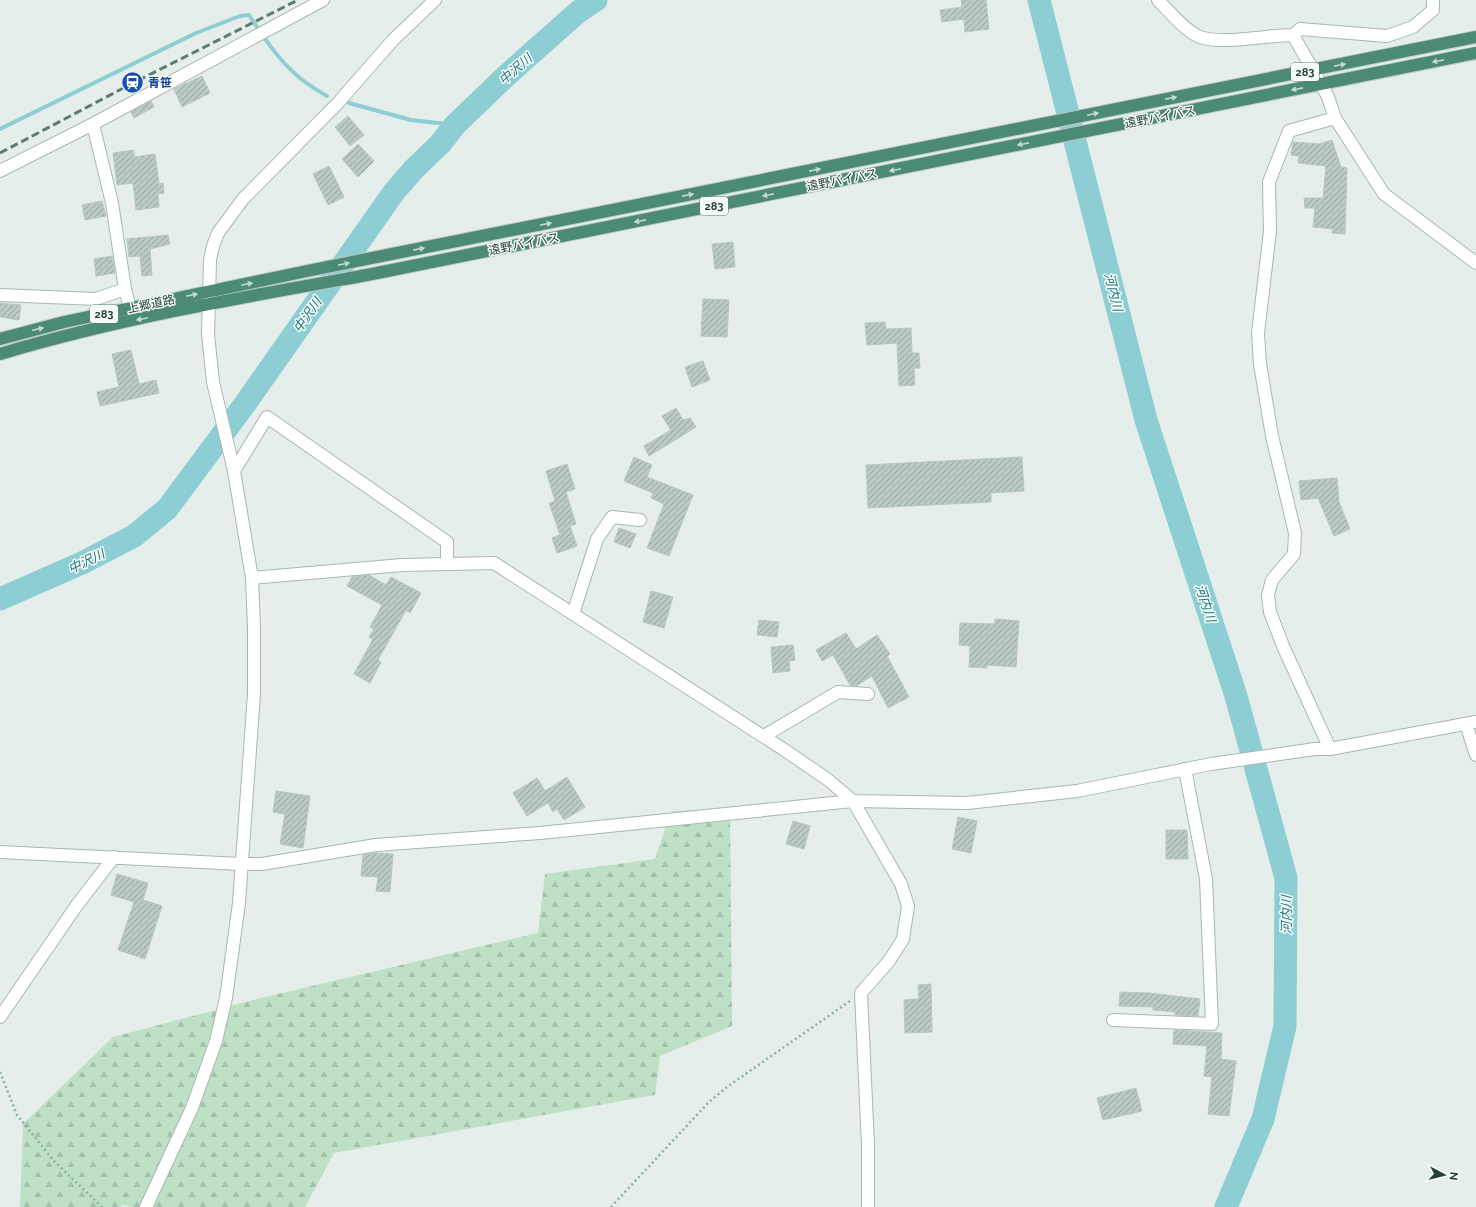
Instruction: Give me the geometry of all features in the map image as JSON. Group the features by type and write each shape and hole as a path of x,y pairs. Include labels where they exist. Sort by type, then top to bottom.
{"highway":[{"name":"遠野バイパス","path":"209,292 307,271 1476,37"},
{"name":"遠野バイパス","path":"208,304 367,275 1476,53"},
{"path":"914,150 918,165"},
{"name":"上郷道路","path":"0,338 130,308 209,292"},
{"name":"上郷道路","path":"0,354 78,333 208,304"}],"street":[{"path":"0,171 93,124 259,33 323,0"},
{"path":"146,1207 192,1108 216,1041 226,998 239,903 254,694 252,578 234,471 212,382 208,304 210,260 215,240 221,228 243,199 337,104 393,40 435,0"},
{"path":"1158,0 1177,20 1199,37 1221,40 1293,35 1300,29 1387,36 1413,27 1432,10 1433,0"},
{"path":"1293,35 1328,97 1335,118 1350,144 1384,194 1476,263"},
{"path":"1330,749 1283,646 1270,612 1268,595 1272,580 1294,554 1295,533 1272,436 1260,364 1258,333 1270,231 1269,182 1289,131 1335,118"},
{"path":"93,124 112,203 125,289 130,308"},
{"path":"0,295 96,299 125,289"},
{"path":"234,471 267,417 447,542 447,564"},
{"path":"573,614 597,538 612,517 640,520"},
{"path":"252,578 402,565 494,563 764,736 827,779 853,801 901,884 908,906 902,939 889,961 861,993 868,1144 868,1207"},
{"path":"764,736 838,692 868,694"},
{"path":"0,852 262,864 376,845 540,833 853,801 967,803 1077,791 1211,764 1315,749 1330,749 1471,723 1476,755"},
{"path":"1113,1020 1212,1024 1206,879 1186,769"},
{"path":"0,1017 77,905 114,857"}],"path":[{"path":"611,1207 709,1102 727,1087 861,993"},
{"path":"0,1072 17,1115 54,1161 102,1207"}],"green space":[{"path":"730,809 732,1026 660,1056 655,1095 334,1153 305,1207 133,1207 122,1205 121,1207 20,1207 23,1124 113,1037 265,997 538,933 545,874 655,859 671,811"}],"building":[{"path":"961,0 986,0 989,29 965,32 964,19 942,22 940,10 962,7"},
{"path":"202,76 210,93 182,107 174,89"},
{"path":"151,101 154,107 134,118 131,112"},
{"path":"348,116 364,135 350,146 335,127"},
{"path":"1332,140 1341,167 1347,168 1345,234 1332,233 1333,229 1313,227 1315,208 1305,208 1304,198 1323,198 1326,166 1298,163 1299,156 1291,155 1293,142 1319,144"},
{"path":"358,144 374,161 358,177 342,159"},
{"path":"134,150 134,157 155,154 159,184 163,183 164,193 158,194 159,207 136,210 133,183 117,185 113,153"},
{"path":"329,166 344,197 328,205 313,174"},
{"path":"102,201 106,216 85,220 82,205"},
{"path":"168,235 170,244 150,249 152,275 142,276 140,256 129,257 127,239"},
{"path":"733,242 735,267 715,269 712,244"},
{"path":"112,256 115,273 96,276 94,259"},
{"path":"703,299 729,300 727,337 701,336"},
{"path":"0,303 21,305 19,320 0,317"},
{"path":"885,322 886,329 911,328 912,353 919,353 920,368 914,368 915,385 899,386 897,343 867,345 865,323"},
{"path":"131,350 139,384 156,380 159,393 100,406 97,392 119,387 112,354"},
{"path":"703,361 710,380 692,387 685,367"},
{"path":"676,408 683,420 690,418 696,427 649,456 644,446 671,430 662,416"},
{"path":"634,457 652,465 647,477 693,495 669,556 647,548 664,504 651,498 653,493 624,481"},
{"path":"1022,457 1024,491 991,493 991,502 868,508 866,465"},
{"path":"567,464 575,489 566,492 576,524 570,526 577,546 557,553 552,538 560,535 549,503 555,501 546,471"},
{"path":"1337,478 1339,502 1350,529 1334,536 1318,498 1301,500 1299,481"},
{"path":"619,528 636,534 630,548 614,542"},
{"path":"369,575 386,585 391,577 421,593 410,613 406,610 378,660 381,662 370,683 354,674 373,639 369,637 374,629 370,627 382,605 347,586 352,577"},
{"path":"651,591 673,597 664,628 643,622"},
{"path":"995,619 1019,621 1016,667 987,665 987,668 969,667 970,646 959,645 960,623 995,624"},
{"path":"759,620 779,622 777,637 757,635"},
{"path":"846,633 856,649 877,635 890,654 887,656 909,697 888,708 872,676 856,686 850,685 833,655 822,661 816,650"},
{"path":"793,645 795,660 789,661 790,671 773,673 771,647"},
{"path":"567,777 585,807 564,820 557,809 553,812 548,803 527,816 513,793 537,778 545,791"},
{"path":"276,791 310,796 303,848 280,844 285,814 273,812"},
{"path":"958,817 977,821 971,853 952,849"},
{"path":"793,821 810,826 804,849 786,844"},
{"path":"1166,830 1187,830 1188,859 1166,859"},
{"path":"376,853 393,854 390,892 376,891 378,877 361,876 363,855"},
{"path":"117,874 148,883 143,900 162,906 145,959 118,950 134,902 111,895"},
{"path":"931,984 932,1032 905,1033 904,1000 919,999 918,985"},
{"path":"1120,992 1149,993 1200,999 1198,1016 1175,1015 1175,1012 1153,1010 1153,1007 1119,1006"},
{"path":"1174,1030 1222,1033 1221,1059 1236,1061 1229,1116 1208,1114 1212,1077 1204,1076 1207,1046 1173,1044"},
{"path":"1136,1088 1142,1111 1103,1120 1097,1098"}],"waterway":[{"name":"中沢川","path":"0,599 82,563 134,536 167,509 245,404 394,192 414,169 440,144 455,125 506,76 578,12 596,0"},
{"name":"河内川","path":"1039,0 1146,420 1236,696 1286,878 1285,1026 1263,1119 1226,1207"},
{"path":"0,129 196,33 240,16 249,15 266,41 286,65 301,79 327,96"},
{"path":"349,103 411,120 455,125"}],"railway":[{"path":"0,153 133,83 298,0"}],"place":[{"name":"青笹","path":"133,83"}]}
